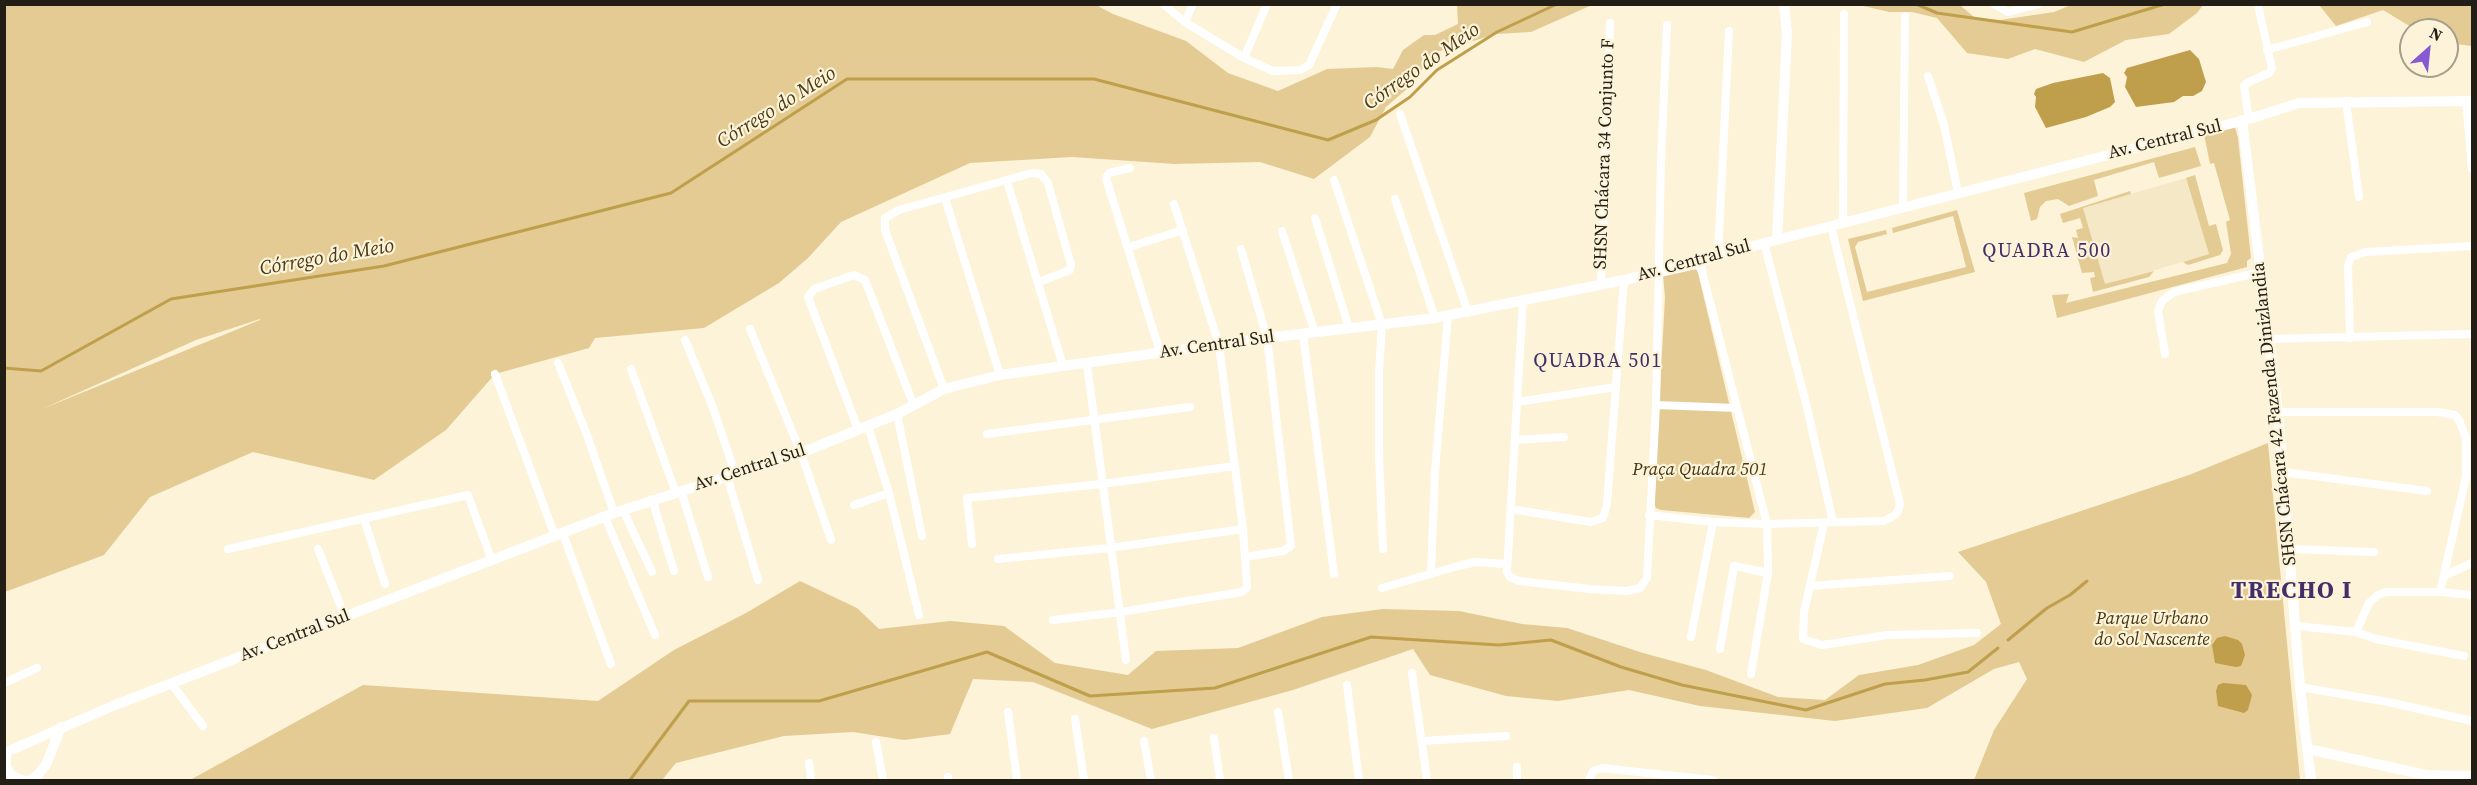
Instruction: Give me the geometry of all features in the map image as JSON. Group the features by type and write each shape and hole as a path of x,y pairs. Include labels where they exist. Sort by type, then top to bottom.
{"street":[{"path":"1163,4 1185,22 1244,58 1274,71 1300,70 1309,65 1337,4"},
{"path":"1185,22 1193,4"},
{"path":"1244,58 1267,4"},
{"path":"1994,4 2008,12 2038,4"},
{"path":"1777,240 1787,33 1785,9"},
{"path":"2246,119 2244,86 2271,71 2259,9"},
{"path":"1843,223 1844,14"},
{"path":"1903,207 1905,16"},
{"path":"2267,51 2367,22"},
{"name":"SHSN Chácara 34 Conjunto F","path":"1601,284 1610,23"},
{"path":"1523,300 1507,564 1510,577 1519,581 1590,589 1627,591 1640,588 1647,578 1656,405 1666,25"},
{"path":"1718,255 1729,31"},
{"path":"1928,76 1944,125 1959,193"},
{"path":"2346,101 2359,196"},
{"path":"2469,101 2472,169"},
{"name":"Av. Central Sul","path":"5,752 171,683 614,513 801,453 897,414 944,389 1000,375 1160,352 1448,316 1624,280 1659,270 1700,263 1718,255 2246,119 2299,103 2469,101"},
{"path":"1400,114 1468,312"},
{"name":"SHSN Chácara 42 Fazenda Dinizlandia","path":"2246,119 2278,412 2300,687 2311,780"},
{"path":"1130,168 1109,174 1106,178 1160,352"},
{"path":"944,389 884,224 889,215 1036,173 1044,177 1048,183 1070,257 1071,268 1039,282"},
{"path":"1334,180 1382,325 1379,457 1383,549"},
{"path":"1007,181 1063,366"},
{"path":"945,198 1000,375"},
{"path":"1395,200 1435,318"},
{"path":"1053,620 1121,612 1246,590 1243,530 1219,345 1174,204"},
{"path":"1315,218 1349,328"},
{"path":"1649,515 1713,522 1767,524 1884,521 1895,515 1899,504 1831,226"},
{"path":"1129,247 1183,230"},
{"path":"1282,231 1315,333"},
{"path":"1764,243 1806,403 1829,522 1804,612 1803,639 1821,645 1888,635 1977,633"},
{"path":"2350,338 2348,266 2351,257 2365,252 2472,246"},
{"path":"1241,249 1267,338 1291,546 1283,551 1245,557"},
{"path":"1700,263 1767,524 1768,573 1751,674"},
{"path":"2165,354 2158,311 2162,301 2174,292 2261,272"},
{"path":"914,406 865,280 854,275 814,289 808,297 889,493 919,615"},
{"path":"1511,509 1591,522 1603,518 1607,504 1624,280"},
{"path":"1431,573 1435,471 1448,316"},
{"path":"750,329 801,453 831,540"},
{"path":"1303,334 1334,574"},
{"path":"2270,339 2472,334"},
{"path":"685,340 712,405 758,580"},
{"path":"558,363 587,435 656,635"},
{"path":"1087,364 1126,660"},
{"path":"631,369 708,577"},
{"path":"495,374 611,664"},
{"path":"1517,402 1616,387"},
{"path":"1656,405 1737,408"},
{"path":"987,434 1190,407"},
{"path":"2278,412 2437,412 2455,415 2463,426 2466,438 2469,477 2440,592"},
{"path":"897,414 922,537"},
{"path":"1515,440 1564,437"},
{"path":"972,544 967,498 1102,484 1235,466"},
{"path":"2283,472 2427,491"},
{"path":"854,505 889,493"},
{"path":"228,549 468,495 492,561"},
{"path":"652,499 674,571"},
{"path":"614,513 652,572"},
{"path":"364,519 385,584"},
{"path":"1691,637 1713,522"},
{"path":"998,559 1110,548 1243,530"},
{"path":"318,549 345,617"},
{"path":"2290,549 2374,552"},
{"path":"1382,588 1475,562 1507,564"},
{"path":"2444,576 2472,563"},
{"path":"1719,649 1734,566 1768,573"},
{"path":"1810,586 1950,576"},
{"path":"2356,632 2369,603 2378,595 2386,592 2440,592 2472,595"},
{"path":"2296,626 2356,632 2376,639 2464,656"},
{"path":"4,683 37,668"},
{"path":"1412,673 1426,780"},
{"path":"171,683 203,726"},
{"path":"1347,686 1359,780"},
{"path":"2300,687 2388,702 2472,721"},
{"path":"1008,712 1017,780"},
{"path":"1278,712 1289,780"},
{"path":"1074,719 1084,780"},
{"path":"30,780 38,776 46,765 62,728"},
{"path":"1422,741 1506,736"},
{"path":"1214,738 1220,780"},
{"path":"1144,741 1151,780"},
{"path":"876,742 883,780"},
{"path":"2308,749 2426,775 2472,776"},
{"path":"5,752 6,767 12,776 22,780"},
{"path":"808,763 810,780"},
{"path":"1516,767 1517,780"},
{"path":"1589,780 1593,771 1602,768 1713,780"}],"shaded area":[{"path":"2190,50 2199,59 2206,82 2202,91 2193,96 2183,96 2174,102 2136,107 2125,87 2127,77 2124,73 2127,68"},
{"path":"2103,73 2110,78 2115,102 2110,107 2086,117 2046,128 2035,107 2036,89 2053,83"},
{"path":"2186,178 2209,254 2105,285 2082,208"},
{"path":"2225,636 2238,640 2242,644 2245,655 2241,666 2215,663 2212,645 2217,638"},
{"path":"2223,683 2246,685 2252,695 2248,710 2244,713 2218,706 2216,691 2218,685"}],"green space":[{"path":"5,5 1096,5 1113,14 1186,41 1228,73 1278,91 1327,69 1377,67 1393,69 1403,50 1424,35 1435,35 1458,24 1457,5 1592,5 1531,32 1496,34 1434,53 1408,88 1386,107 1370,137 1314,179 1260,162 1175,164 1072,157 970,163 841,222 808,258 779,283 704,328 595,338 589,348 495,374 446,430 374,480 253,452 150,497 104,555 5,592","holes":["260,320 42,409 196,340"]},
{"path":"1859,5 1960,5 1975,18 2000,20 2054,12 2071,5 2203,5 2197,13 2169,34 2126,40 2084,62 2035,49 2008,59 1967,53 1937,18 1912,12 1889,12"},
{"path":"2319,5 2472,5 2472,46 2459,44 2459,18 2399,20 2383,10 2336,26"},
{"path":"2235,127 2251,258 2247,261 2247,267 2057,318 2052,295 2069,294 2066,303 2227,263 2231,254 2226,222 2230,220 2214,163 2210,164 2204,134"},
{"path":"2195,147 2201,166 2159,178 2154,162 2094,180 2098,196 2069,206 2058,199 2046,201 2040,207 2037,219 2031,221 2024,193"},
{"path":"2195,175 2209,226 2216,224 2223,250 2220,255 2188,265 2183,262 2209,254 2186,178"},
{"path":"2130,191 2131,194 2083,208 2105,284 2154,271 2149,277 2093,292 2090,278 2095,277 2094,272 2082,273 2072,237 2078,238 2076,230 2083,228 2080,218 2063,223 2060,214"},
{"path":"1957,210 1975,272 1863,301 1848,239 1886,230 1887,234 1858,242 1855,247 1867,292 1966,267 1953,216 1893,233 1892,228"},
{"name":"Praça Quadra 501","path":"1695,267 1755,512 1749,518 1661,510 1656,508 1654,503 1665,297 1663,275"},
{"name":"Parque Urbano do Sol Nascente","path":"2268,443 2300,780 1974,780 1994,730 2027,679 2019,662 1994,669 1927,708 1835,721 1700,706 1629,690 1558,701 1506,696 1430,675 1413,649 1293,690 1152,729 1033,682 973,679 950,734 904,740 853,732 784,736 676,763 662,780 190,780 363,685 598,701 674,650 746,613 800,581 857,608 879,629 950,621 1004,626 1055,663 1128,675 1156,651 1238,648 1322,617 1383,609 1459,611 1522,624 1567,628 1643,653 1706,670 1778,697 1825,700 1859,675 1918,665 1974,645 2001,624 1986,582 1958,552 2189,475"}],"waterway":[{"name":"Córrego do Meio","path":"4,368 41,371 171,299 384,266 671,193 847,79 1094,79 1328,140 1376,120 1410,97 1437,70 1497,32 1557,4"},
{"name":"Córrego do Meio","path":"1916,4 1937,13 2072,32 2165,4"},
{"path":"2008,640 2047,608 2070,595 2087,581"},
{"path":"630,780 689,701 819,701 987,652 1090,696 1215,688 1371,637 1499,645 1551,640 1621,667 1682,685 1806,710 1885,684 1968,672 1998,648"}],"district":[{"name":"QUADRA 500","path":"2047,252"},
{"name":"QUADRA 501","path":"1598,362"},
{"name":"TRECHO I","path":"2292,592"}]}
